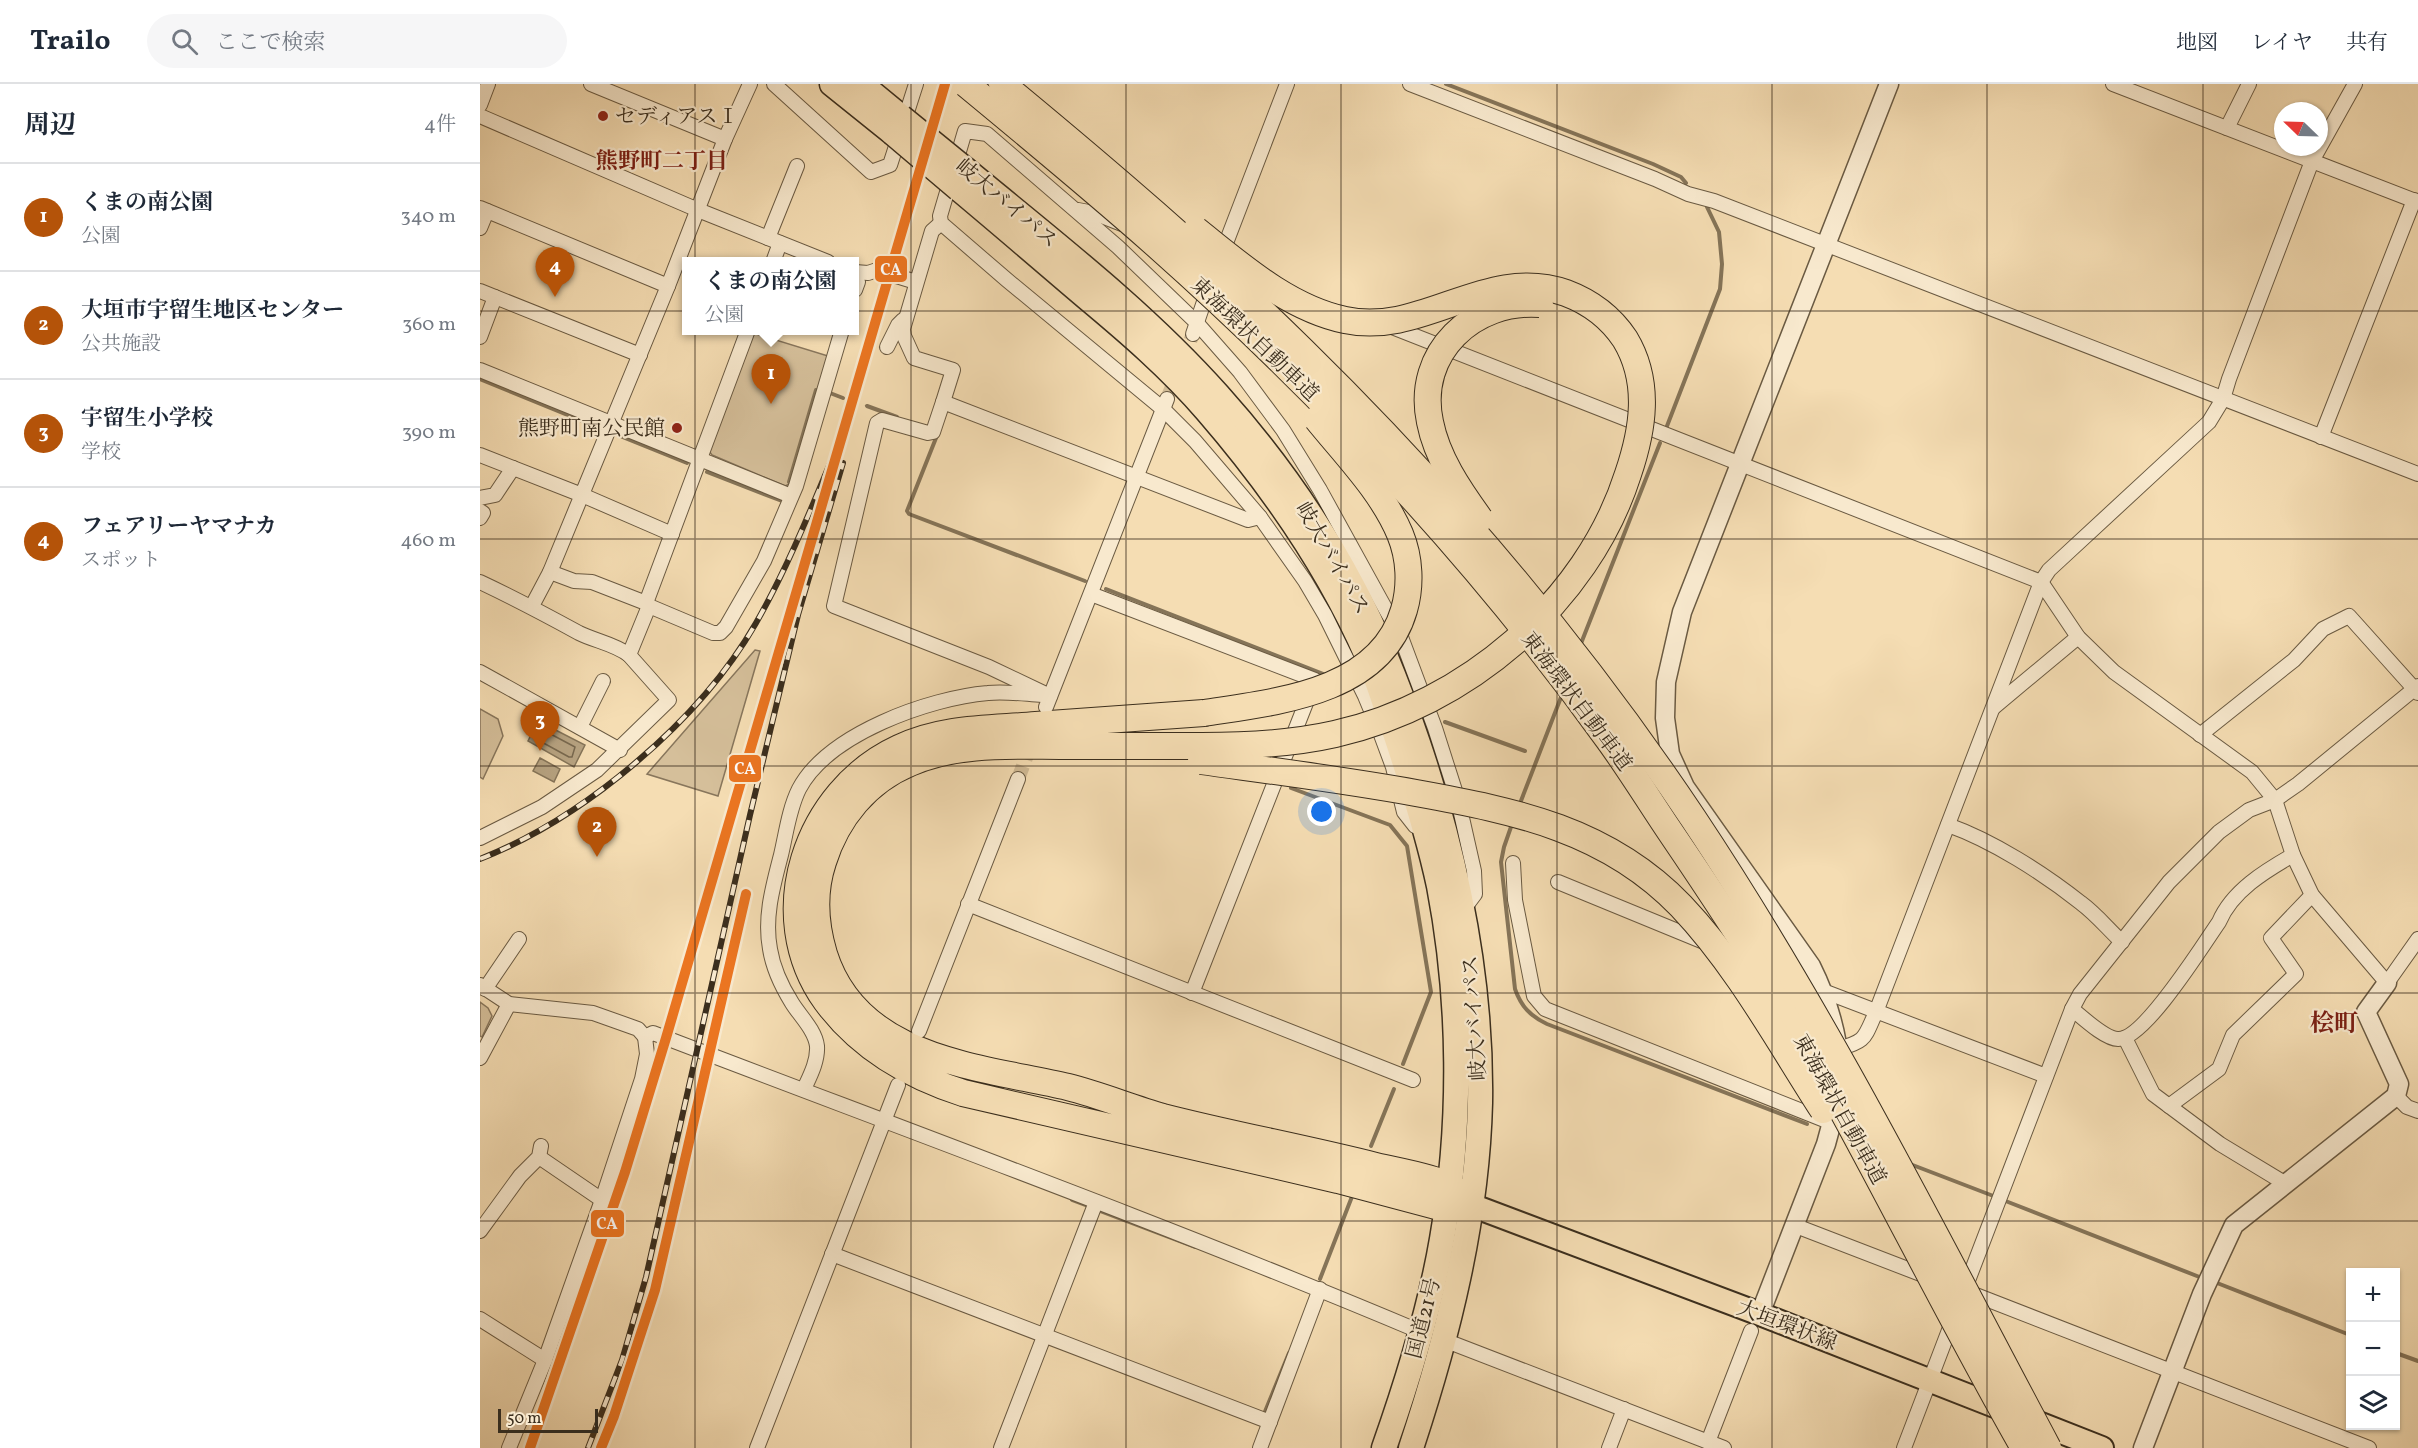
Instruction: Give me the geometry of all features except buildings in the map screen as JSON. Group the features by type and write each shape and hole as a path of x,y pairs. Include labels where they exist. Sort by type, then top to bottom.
{"highway":[{"name":"岐大バイパス","path":"832,84 897,125 963,179 1120,297 1164,339 1218,394 1290,486 1354,587 1384,651 1408,714 1443,820 1472,962 1478,1029 1480,1105 1456,1200"},
{"name":"岐大バイパス","path":"861,84 897,125"},
{"name":"東海環状自動車道","path":"966,84 1155,243 1288,369 1416,502 1543,652 1610,741 1712,894 1780,1002 2024,1448"},
{"name":"東海環状自動車道","path":"1002,84 1226,278 1370,418 1436,489 1562,640 1627,725 1692,817 1798,986 1915,1198 2048,1448"},
{"path":"1009,84 1239,264 1301,305 1345,320 1368,323 1392,321 1494,289 1534,286 1557,290 1577,297 1594,307 1610,321 1624,338 1634,356 1640,377 1642,420 1637,447 1626,482 1598,541 1557,598 1519,638 1464,680 1434,698 1399,714 1335,734 1269,745 1202,738 1018,736 944,752 904,765 875,783 857,800 842,820 829,843 821,866 817,891 817,916 828,966 840,989 856,1009 876,1027 898,1041 944,1060 1071,1088 1162,1116 1348,1159 1456,1200"},
{"path":"1011,121 1267,364 1310,411 1389,512 1407,557 1407,599 1401,619 1391,637 1361,670 1318,690 1256,705 1202,738"},
{"name":"岐大バイパス","path":"963,179 1150,353 1204,407 1276,498 1338,598 1369,659 1409,773 1426,830 1439,888 1455,1029 1456,1200"},
{"path":"1018,736 1202,738 1237,731 1305,724 1365,710 1396,698 1457,666 1485,646 1508,627 1523,610 1531,602 1539,594 1547,585 1567,559 1601,500 1622,442 1626,412 1625,393 1613,352 1603,337 1578,316 1545,304 1528,303 1495,308 1477,316 1447,343 1437,359 1428,398 1429,420 1436,445 1467,501 1504,550 1532,586 1539,595 1546,604 1589,658 1652,747 1692,817"},
{"path":"1202,738 1384,787 1471,802 1537,818 1596,843 1625,860 1653,881 1698,925 1730,966 1823,1110 1983,1376"},
{"name":"国道21号","path":"1384,1448 1420,1332 1442,1243 1456,1200"},
{"name":"国道21号","path":"1411,1448 1444,1340 1465,1251 1456,1200"}],"main road":[{"name":"大垣環状線","path":"1456,1200 1755,1322 1929,1381 2102,1448"}],"street":[{"path":"480,105 488,84"},
{"path":"591,84 726,139"},
{"path":"532,606 550,572 750,84"},
{"path":"774,84 871,172 890,165 916,84"},
{"path":"1194,328 1287,84"},
{"path":"1410,84 1655,179 1676,190 1708,199 2418,474"},
{"path":"1708,1442 1796,1226 1826,1144 1839,1097 1838,1049 1824,992 1811,966 1685,787 1670,754 1665,718 1666,682 1682,612 1888,84"},
{"path":"2113,84 2416,201 2321,437"},
{"path":"2227,128 2249,84"},
{"path":"1838,1049 1858,1043 1864,1038 1876,1011 2041,582 2049,570 2209,422 2223,399 2312,161 2355,84"},
{"path":"480,116 698,210 818,257"},
{"path":"1426,830 1415,826 1404,812 1393,767 1380,732 1325,615 1298,571 1260,517 1165,404 1007,280 941,223 940,216 965,131 987,134 1077,210 1240,372 1283,430 1320,490 1401,637 1435,728 1458,800 1474,871 1475,894 1463,910"},
{"path":"773,257 774,240 797,166"},
{"path":"480,228 483,210 668,286"},
{"path":"1077,210 1094,213 1219,261 2041,582 2078,637 2114,672 2252,772 2275,800 2293,855 2312,894 2387,983"},
{"path":"941,223 932,231 905,319 904,336 914,358 953,370 933,432 928,433 882,420 876,423 834,606 988,666 1048,701"},
{"path":"859,273 877,270 916,282"},
{"path":"480,291 640,355"},
{"path":"480,337 495,297"},
{"path":"887,347 898,325 905,319"},
{"path":"629,655 746,335"},
{"path":"550,572 574,581 592,582 713,633 720,633 726,627 764,561 796,486 841,335"},
{"path":"480,370 791,496"},
{"path":"943,402 1248,520 1260,517"},
{"path":"1048,701 1165,404"},
{"path":"480,455 582,495 672,534"},
{"path":"480,498 495,495 513,468"},
{"path":"480,511 483,513 480,518"},
{"path":"480,582 532,606 581,634 622,650 669,700 597,770 542,807 480,838"},
{"path":"1091,594 1316,680 1192,993"},
{"path":"1904,1448 2001,1190 2072,1009 2080,994 2169,882 2219,832 2249,810 2275,800 2298,784 2417,690 2349,616 2323,629 2294,660 2200,735"},
{"path":"1992,709 2078,637"},
{"path":"480,672 620,750"},
{"path":"580,728 603,681"},
{"path":"804,1089 815,1063 817,1045 777,974 770,948 767,922 771,895 799,790 811,772 831,753 883,723 929,705 988,692 1048,701"},
{"path":"919,1031 1018,779"},
{"path":"1948,825 1974,834 2037,872 2082,903 2122,942"},
{"path":"2072,1009 2116,1040 2125,1038 2153,1016 2219,922 2225,907 2262,872 2293,855"},
{"path":"1513,863 1515,900 1534,996 1545,1009 1832,1123"},
{"path":"1558,882 1824,992 2046,1076"},
{"path":"2169,1106 2219,1069 2233,1035 2296,974 2271,938 2312,894"},
{"path":"968,904 1413,1080"},
{"path":"509,1448 545,1360 602,1200 642,1079 647,1054 645,1037 638,1029 593,1013 509,1004 483,987 519,939"},
{"path":"2143,1448 2202,1294 2234,1225 2396,1096 2399,1084 2366,1012 2418,939"},
{"path":"480,1058 509,1004"},
{"path":"645,1037 653,1033 804,1089 1320,1289 1420,1332"},
{"path":"2125,1038 2153,1094 2220,1143 2286,1184"},
{"path":"757,1448 898,1085"},
{"path":"2396,1096 2407,1107 2418,1111"},
{"path":"480,1231 540,1152 602,1200"},
{"path":"1001,1448 1096,1202"},
{"path":"1796,1226 2369,1448"},
{"path":"832,1254 1270,1422"},
{"path":"1260,1448 1320,1289"},
{"path":"480,1319 545,1360"},
{"path":"1444,1340 1724,1448"},
{"path":"1609,1448 1624,1409"}],"shaded area":[{"path":"752,335 760,335 828,356 792,483 785,486 712,455 709,451"},
{"path":"755,650 760,651 718,796 647,774"},
{"path":"480,709 498,719 503,736 483,779 480,777"},
{"path":"480,1002 488,1008 492,1016 482,1037 480,1036"}],"water":[{"path":"538,721 585,745 574,767 528,741"},
{"path":"540,758 560,769 554,782 533,771"}],"waterway":[{"path":"1446,84 1653,164 1681,177 1686,183"},
{"path":"1667,426 1720,289 1722,264 1719,232 1707,207"},
{"path":"480,379 597,427"},
{"path":"789,482 816,390"},
{"path":"830,393 843,398"},
{"path":"867,406 897,417"},
{"path":"938,433 907,511 909,514 1085,581"},
{"path":"620,436 687,463"},
{"path":"1580,646 1660,443"},
{"path":"707,472 782,501"},
{"path":"1106,589 1326,675"},
{"path":"1519,806 1563,692"},
{"path":"1445,722 1525,751"},
{"path":"1291,788 1390,825 1407,846 1431,992 1403,1064"},
{"path":"1512,824 1501,862 1515,989 1527,1010 1547,1024 1807,1124"},
{"path":"1371,1146 1394,1089"},
{"path":"1910,1164 1996,1197"},
{"path":"1320,1279 1353,1194"},
{"path":"1072,1200 1088,1206"},
{"path":"2003,1200 2202,1278"},
{"path":"1100,1211 1195,1247"},
{"path":"2212,1281 2346,1333"},
{"path":"1264,1414 1289,1353"},
{"path":"2400,1354 2418,1361"}],"tunnel":[{"path":"1167,399 1193,334"},
{"path":"1018,779 1032,742"}],"railway":[{"path":"480,859 559,819 598,792 671,730 704,695 732,660 769,599 804,525 846,425"},
{"path":"588,1448 622,1360 646,1277 750,815 798,615 843,463"}],"transit line":[{"name":"CA","path":"530,1448 625,1172 666,1038 945,84"},
{"name":"CA","path":"601,1448 614,1416 655,1290 746,894"}],"place":[{"name":"セディアスⅠ","path":"603,116"},
{"name":"フェアリーヤマナカ","path":"555,297"},
{"name":"くまの南公園","path":"771,404"},
{"name":"熊野町南公民館","path":"677,428"},
{"name":"宇留生小学校","path":"540,751"},
{"name":"大垣市宇留生地区センター","path":"597,857"}],"district":[{"name":"熊野町二丁目","path":"662,160"},
{"name":"桧町","path":"2334,1023"}]}
